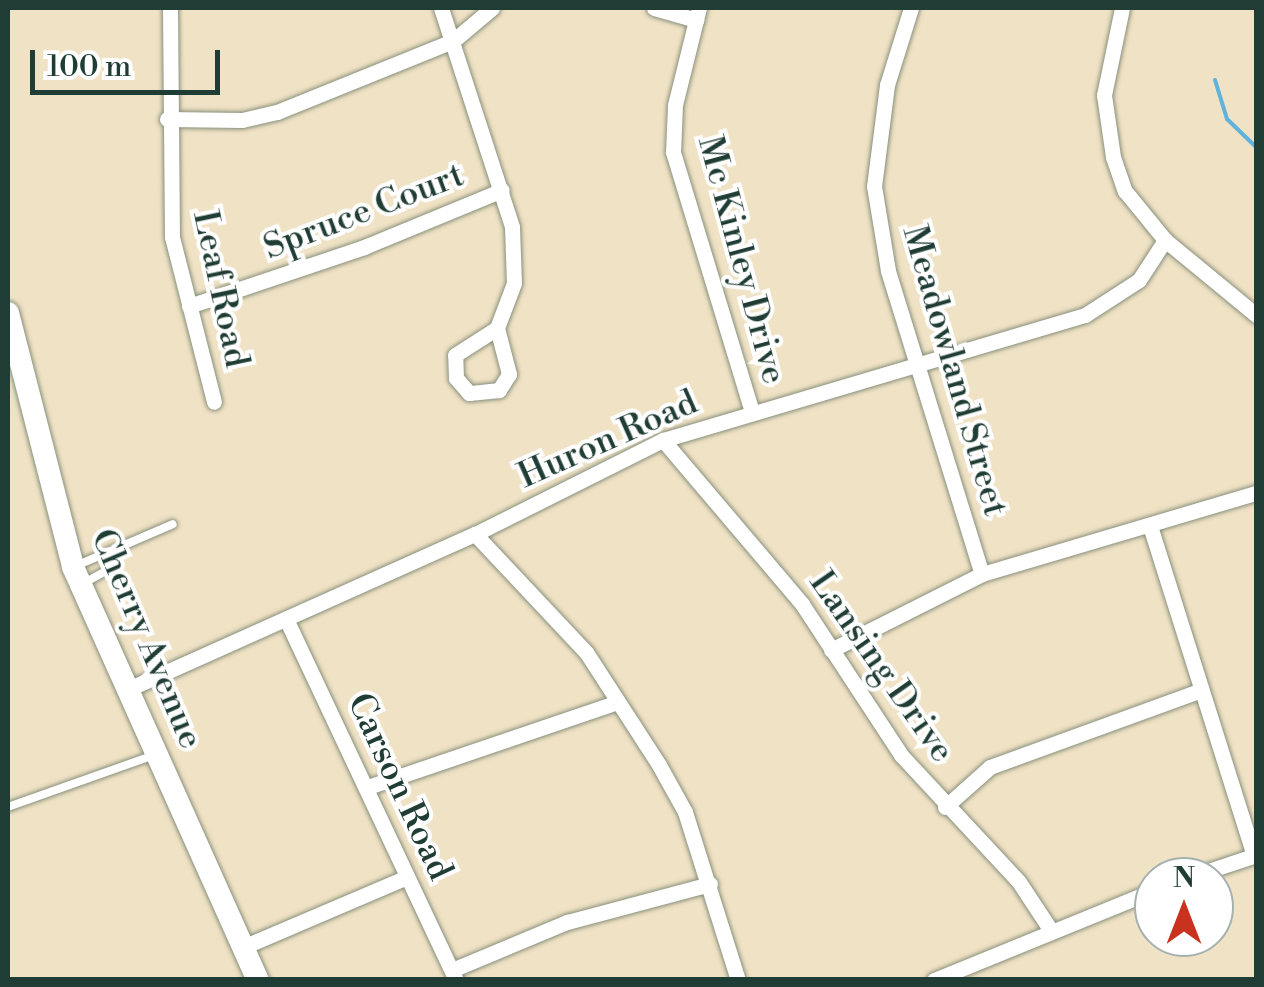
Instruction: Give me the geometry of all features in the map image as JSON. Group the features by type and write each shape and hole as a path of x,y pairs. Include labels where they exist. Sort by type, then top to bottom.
{"main road":[{"name":"Cherry Avenue","path":"8,313 77,576 258,980"}],"street":[{"name":"Leaf Road","path":"170,8 172,237 214,402"},
{"path":"441,8 502,190 516,264 497,328 510,374 499,390 469,393 456,378 455,355 497,328"},
{"path":"168,119 242,120 277,112 453,41 492,8"},
{"path":"654,8 698,14"},
{"name":"Meadowland Street","path":"911,8 887,85 874,186 888,271 982,574"},
{"path":"1122,8 1104,72 1112,157 1134,205 1165,240 1253,304"},
{"name":"Mc Kinley Drive","path":"698,14 675,106 673,152 752,412"},
{"name":"Spruce Court","path":"189,306 364,247 502,190"},
{"name":"Huron Road","path":"126,690 475,534 663,440 918,361 1086,315 1139,280 1165,240"},
{"name":"Lansing Drive","path":"663,440 750,536 901,755 945,807 1020,882 1050,929"},
{"path":"831,650 982,574 1151,528 1256,493"},
{"path":"1151,528 1255,855"},
{"path":"475,534 586,652 684,812 738,980"},
{"name":"Carson Road","path":"287,620 454,975"},
{"path":"945,807 990,767 1202,690"},
{"path":"368,787 618,702"},
{"path":"243,947 407,877"},
{"path":"454,975 567,922 710,884"},
{"path":"934,980 1134,898"}],"lane":[{"path":"77,576 106,556 173,524"},
{"path":"77,576 106,571 106,556"},
{"path":"8,807 155,754"}],"waterway":[{"path":"1215,80 1227,119 1256,147"}]}
